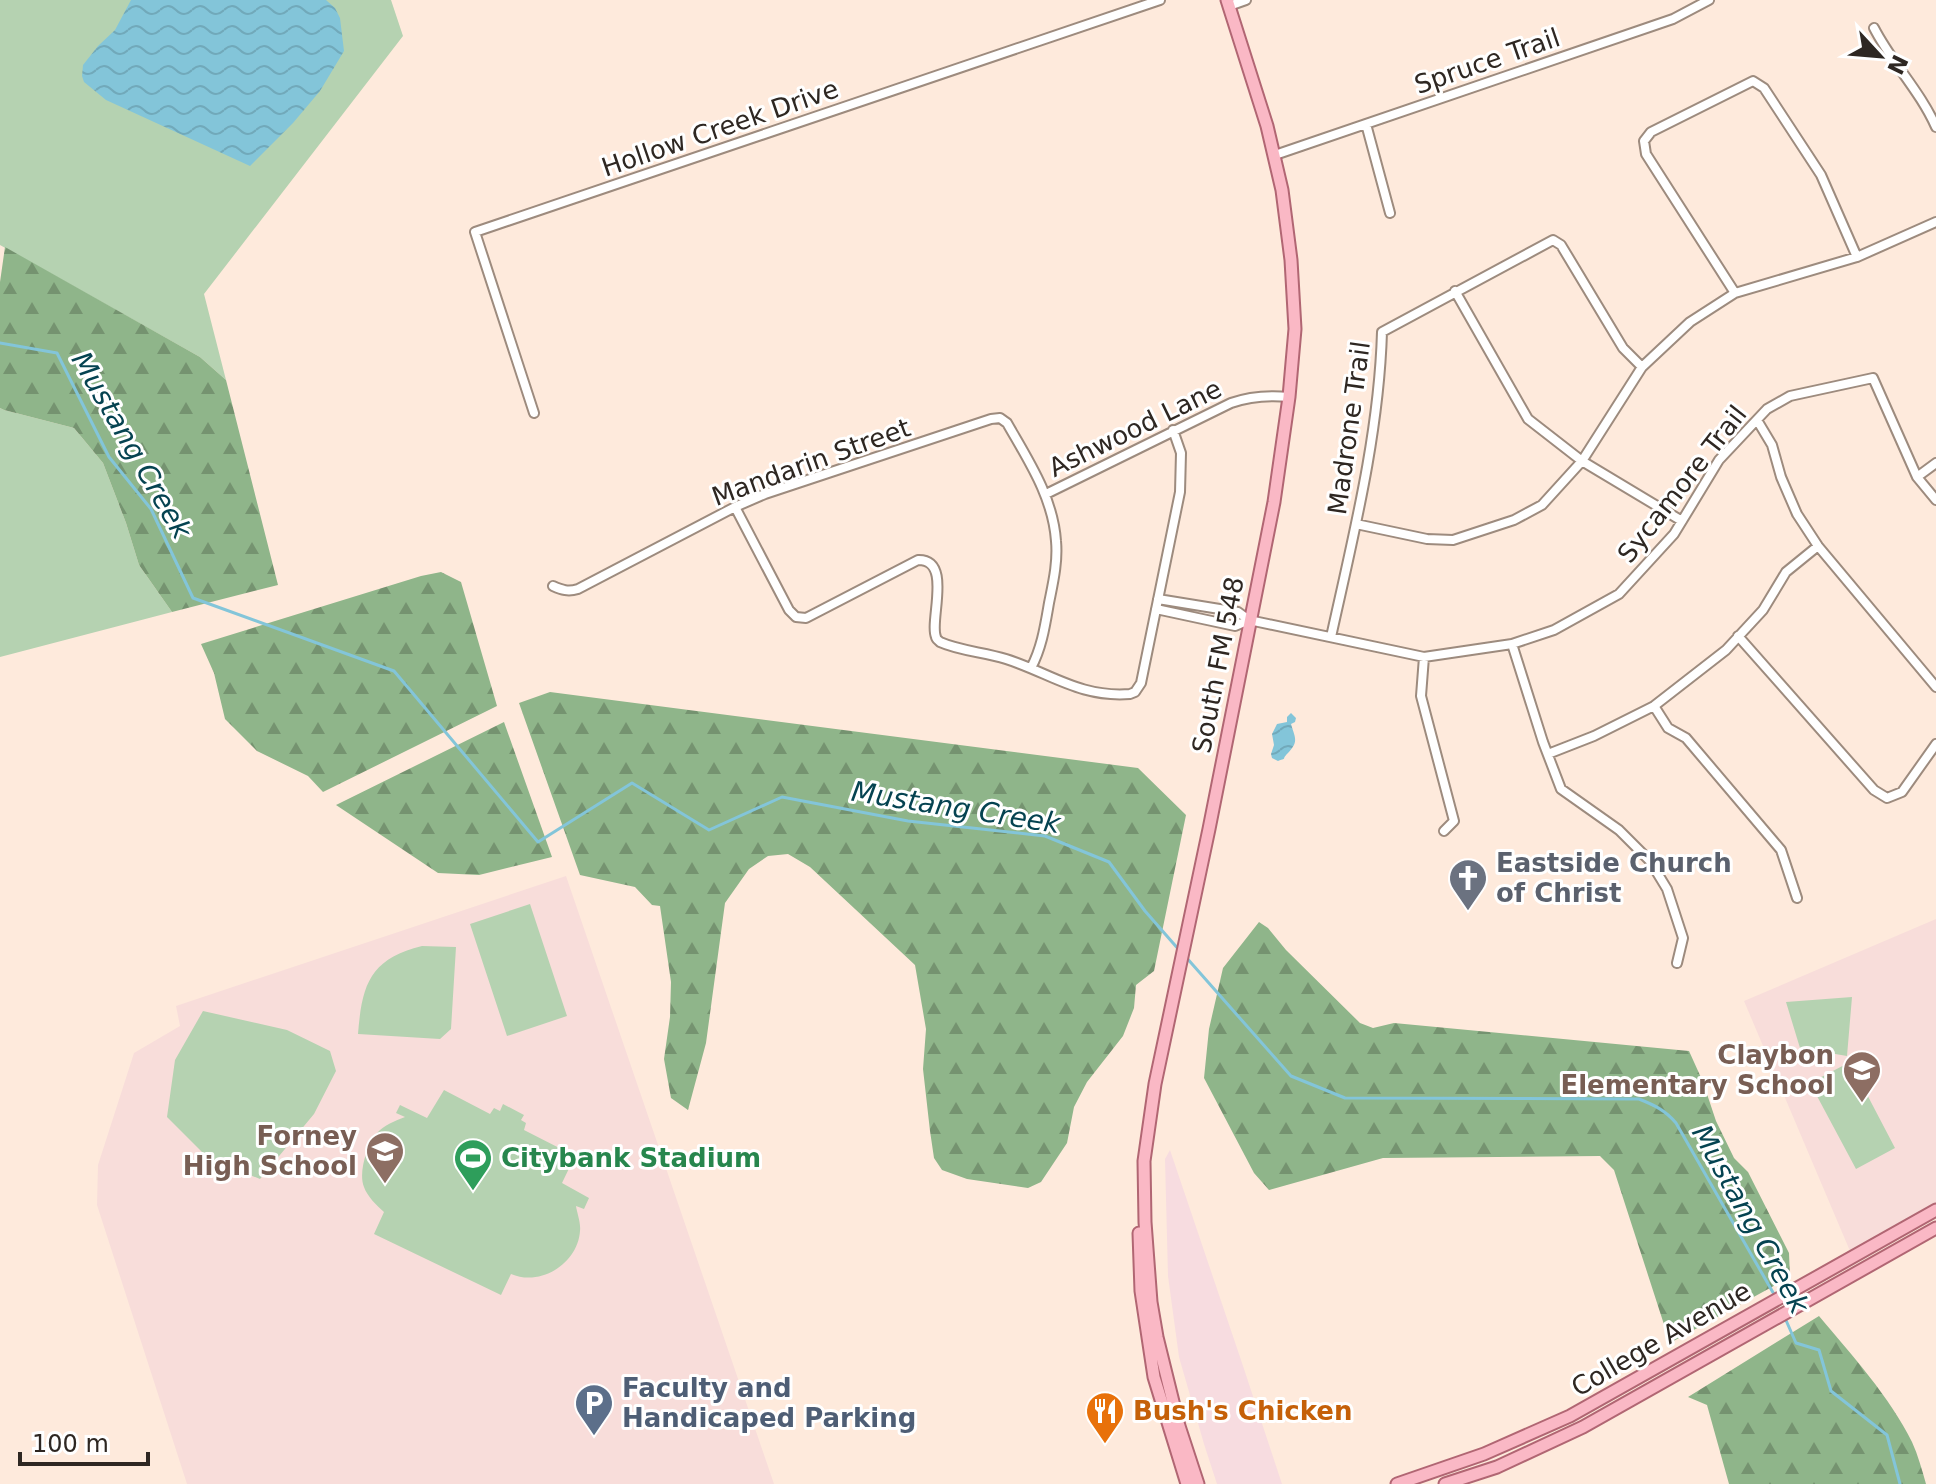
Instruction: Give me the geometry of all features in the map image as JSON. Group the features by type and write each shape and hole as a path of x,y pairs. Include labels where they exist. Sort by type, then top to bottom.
{"main road":[{"name":"South FM 548","path":"1198,1484 1179,1426 1157,1337 1151,1302 1143,1181 1150,1114 1274,502 1295,329 1291,260 1275,155 1228,3"},
{"name":"South FM 548","path":"1143,1181 1139,1190 1139,1253 1148,1342 1157,1390 1187,1484"},
{"name":"College Avenue","path":"1397,1484 1484,1454 1570,1416 1936,1210"},
{"name":"College Avenue","path":"1445,1484 1497,1467 1583,1427 1936,1228"},
{"path":"1676,1356 1684,1370"}],"street":[{"name":"Hollow Creek Drive","path":"534,413 475,232 1160,0"},
{"path":"1228,3 1246,0"},
{"name":"Spruce Trail","path":"1275,155 1673,19 1709,0"},
{"path":"1874,28 1936,127"},
{"path":"1735,293 1646,154 1644,141 1651,132 1753,81 1764,88 1821,175 1857,257"},
{"path":"1366,124 1390,213"},
{"path":"1356,524 1427,539 1453,540 1514,520 1542,505 1582,461 1642,367 1690,322 1735,293 1857,257 1936,222"},
{"name":"Madrone Trail","path":"1331,637 1356,524 1380,380 1382,332 1553,240 1561,245 1623,348 1642,367"},
{"path":"1455,291 1528,419 1582,461 1682,521"},
{"name":"Sycamore Trail","path":"1158,599 1238,612 1249,620 1424,657 1512,644 1554,630 1619,594 1674,534 1719,460 1767,409 1790,396 1873,378 1917,477"},
{"name":"Ashwood Lane","path":"1046,494 1231,403 1266,395 1289,397"},
{"name":"Mandarin Street","path":"553,586 562,590 578,589 765,494 991,419 1000,418 1007,423 1046,494"},
{"path":"1757,420 1772,445 1781,477 1797,514 1818,546 1936,687"},
{"path":"735,507 789,610 796,617 806,618 918,560 928,561 934,568 937,590 936,638 946,645 991,654 1077,689 1122,694 1135,692 1141,683 1182,478 1181,453 1173,430"},
{"path":"1936,463 1917,477 1936,500"},
{"path":"1031,668 1042,642 1056,557 1055,526 1046,494"},
{"path":"1548,754 1594,736 1654,706 1726,650 1763,610 1786,572 1818,546"},
{"name":"Sycamore Trail","path":"1156,609 1235,626 1249,620"},
{"path":"1738,636 1874,790 1887,798 1902,792 1936,744"},
{"path":"1512,644 1561,789 1619,830 1650,861 1667,889 1683,938 1677,963"},
{"path":"1424,657 1421,696 1454,821 1444,831"},
{"path":"1654,706 1668,728 1686,738 1781,850 1797,898"}],"shaded area":[{"name":"Forney High School","path":"566,876 774,1484 187,1484 97,1205 98,1165 134,1053 180,1026 176,1006"},
{"name":"Claybon Elementary School","path":"1936,919 1936,1207 1850,1251 1744,1001"},
{"path":"1170,1150 1282,1484 1217,1484 1179,1357 1168,1276 1165,1159"}],"green space":[{"path":"0,0 391,0 403,36 204,294 226,380 200,357 0,245"},
{"path":"5,247 200,357 226,380 278,585 172,612 139,565 103,463 74,428 0,408 0,282"},
{"path":"0,408 74,428 103,463 139,565 172,612 0,657"},
{"path":"441,572 461,582 497,706 323,792 308,776 257,751 225,719 214,673 201,644"},
{"path":"550,692 1138,768 1186,815 1154,971 1136,985 1134,1008 1123,1036 1087,1082 1074,1107 1067,1143 1041,1182 1028,1188 967,1179 942,1170 934,1158 930,1131 923,1069 926,1029 915,965 810,867 788,854 768,856 749,869 725,903 706,1043 688,1110 671,1098 664,1059 671,982 660,906 652,905 635,887 580,875 519,703"},
{"path":"504,722 552,857 479,875 438,873 336,805"},
{"path":"530,904 567,1016 507,1036 470,924"},
{"path":"1259,922 1360,1023 1373,1028 1394,1023 1689,1051 1734,1158 1748,1172 1789,1253 1790,1277 1670,1343 1614,1170 1600,1156 1383,1158 1269,1190 1254,1173 1204,1078 1209,1029 1223,968"},
{"path":"422,946 456,947 451,1029 440,1039 358,1034 362,1001 372,976 391,958"},
{"path":"1852,997 1847,1056 1800,1048 1786,1002"},
{"path":"203,1011 287,1030 330,1051 336,1071 314,1114 260,1179 208,1158 167,1117 175,1060"},
{"path":"1850,1062 1895,1148 1856,1169 1810,1083"},
{"name":"Citybank Stadium","path":"444,1090 490,1114 494,1108 500,1111 503,1104 524,1115 521,1120 526,1123 524,1130 575,1156 562,1183 589,1198 584,1209 576,1206 580,1231 578,1243 565,1262 545,1275 522,1277 511,1274 501,1295 374,1234 384,1212 365,1190 362,1181 364,1159 370,1145 383,1128 405,1117 396,1113 400,1105 427,1118"},
{"path":"1819,1316 1893,1409 1912,1442 1926,1484 1729,1484 1707,1405 1688,1397"}],"water":[{"path":"131,0 326,0 340,18 344,51 320,91 250,166 106,100 84,82 83,65 115,30"},
{"path":"1291,713 1296,718 1291,724 1295,742 1284,759 1278,761 1271,754 1274,745 1272,734 1277,724 1287,722"}],"waterway":[{"name":"Mustang Creek","path":"0,343 57,353 109,457 151,509 193,598 394,671 538,842 632,783 709,830 782,797 908,821 1045,836 1109,862 1145,911 1180,951"},
{"name":"Mustang Creek","path":"1185,956 1291,1076 1345,1098 1639,1099 1659,1108 1676,1123 1775,1296"},
{"name":"Mustang Creek","path":"1785,1318 1796,1343 1819,1350 1831,1391 1887,1435 1900,1484"}],"place":[{"name":"Eastside Church of Christ","path":"1468,912"},
{"name":"Claybon Elementary School","path":"1862,1104"},
{"name":"Forney High School","path":"385,1185"},
{"name":"Citybank Stadium","path":"473,1192"},
{"name":"Faculty and Handicaped Parking","path":"594,1437"},
{"name":"Bush's Chicken","path":"1105,1445"}]}
